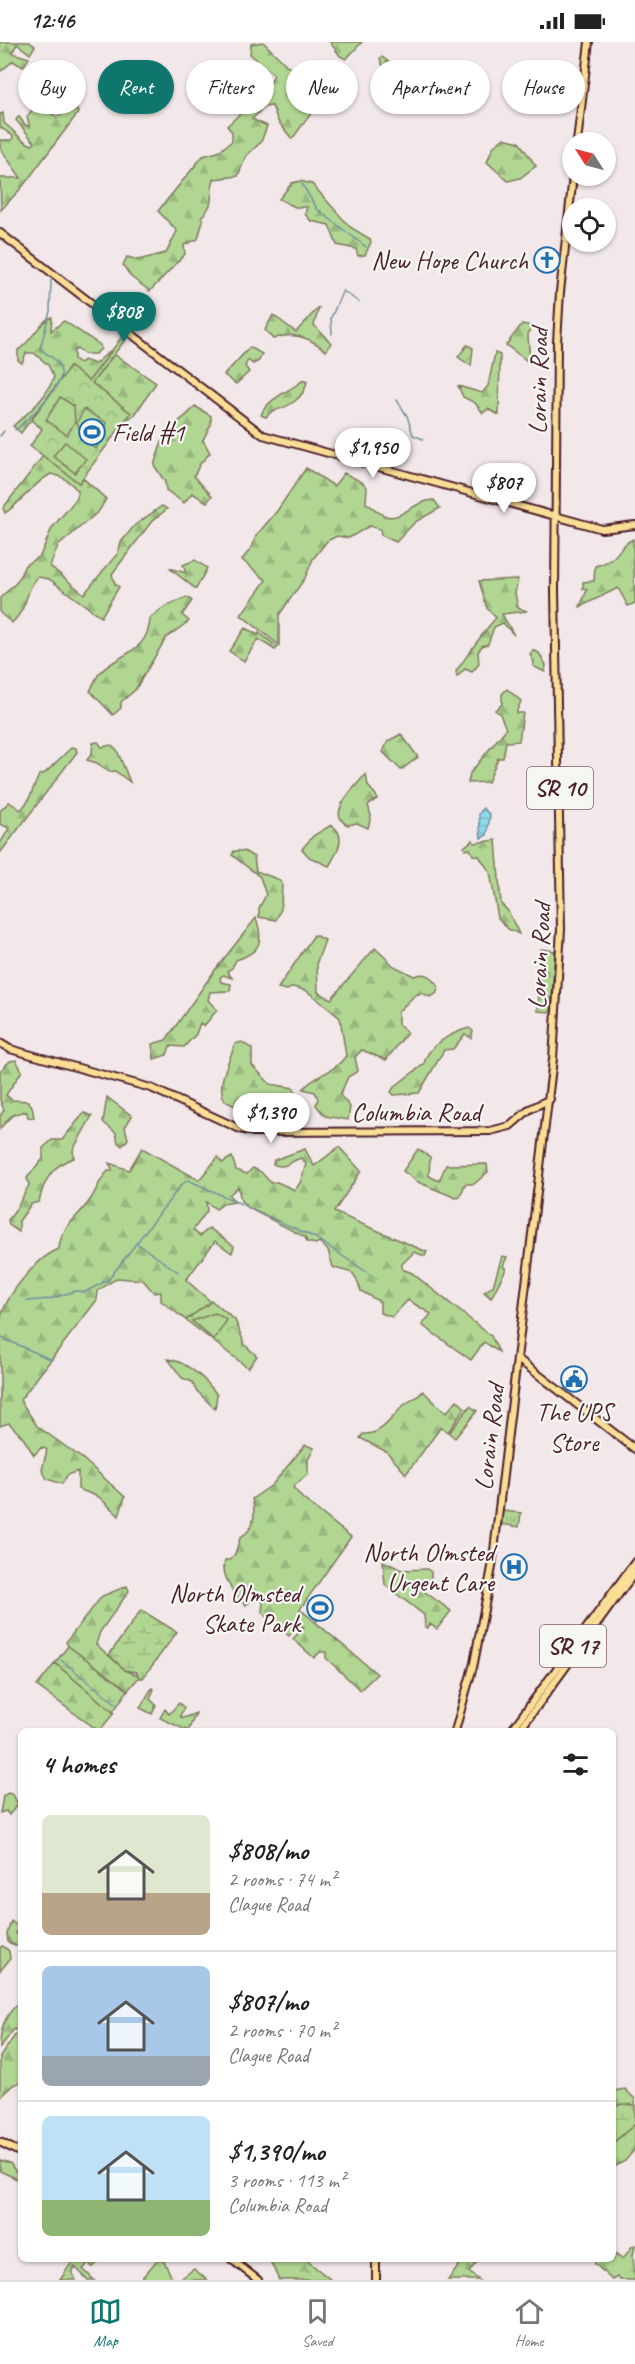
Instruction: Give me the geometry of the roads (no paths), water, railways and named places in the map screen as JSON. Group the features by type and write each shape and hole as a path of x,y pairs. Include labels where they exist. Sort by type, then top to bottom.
{"main road":[{"path":"578,132 588,42"},
{"name":"Lorain Road","path":"456,1728 474,1663 489,1590 550,1099 561,928 554,516 557,327 572,186"},
{"path":"0,233 263,435 602,528 635,525"},
{"name":"Columbia Road","path":"0,1043 10,1049 151,1088 240,1129 254,1132 490,1131 510,1126 529,1109 550,1099"},
{"path":"518,1359 635,1449"},
{"path":"516,1374 531,1369"},
{"name":"SR 17","path":"513,1728 635,1562"},
{"name":"SR 17","path":"521,1728 635,1572"},
{"path":"0,2142 18,2151"},
{"path":"235,2262 258,2280"},
{"path":"376,2262 376,2280"}],"water":[{"path":"483,808 490,815 487,835 481,838 479,814"}],"waterway":[{"path":"302,184 317,209 366,247"},
{"path":"15,430 43,403 60,379 61,372 58,364 40,349 50,311 51,280"},
{"path":"332,334 331,318 343,290"},
{"path":"343,291 359,302"},
{"path":"397,400 407,416 413,435 423,439"},
{"path":"0,436 4,431"},
{"path":"27,1301 50,1299 75,1291 85,1292 108,1280 182,1184 188,1180 316,1238 377,1279"},
{"path":"138,1244 178,1272"},
{"path":"0,1337 52,1360"},
{"path":"61,1660 118,1705"}],"place":[{"name":"New Hope Church","path":"547,260"},
{"name":"Field #1","path":"92,432"},
{"name":"The UPS Store","path":"574,1379"},
{"name":"North Olmsted Urgent Care","path":"514,1567"},
{"name":"North Olmsted Skate Park","path":"320,1608"}]}
